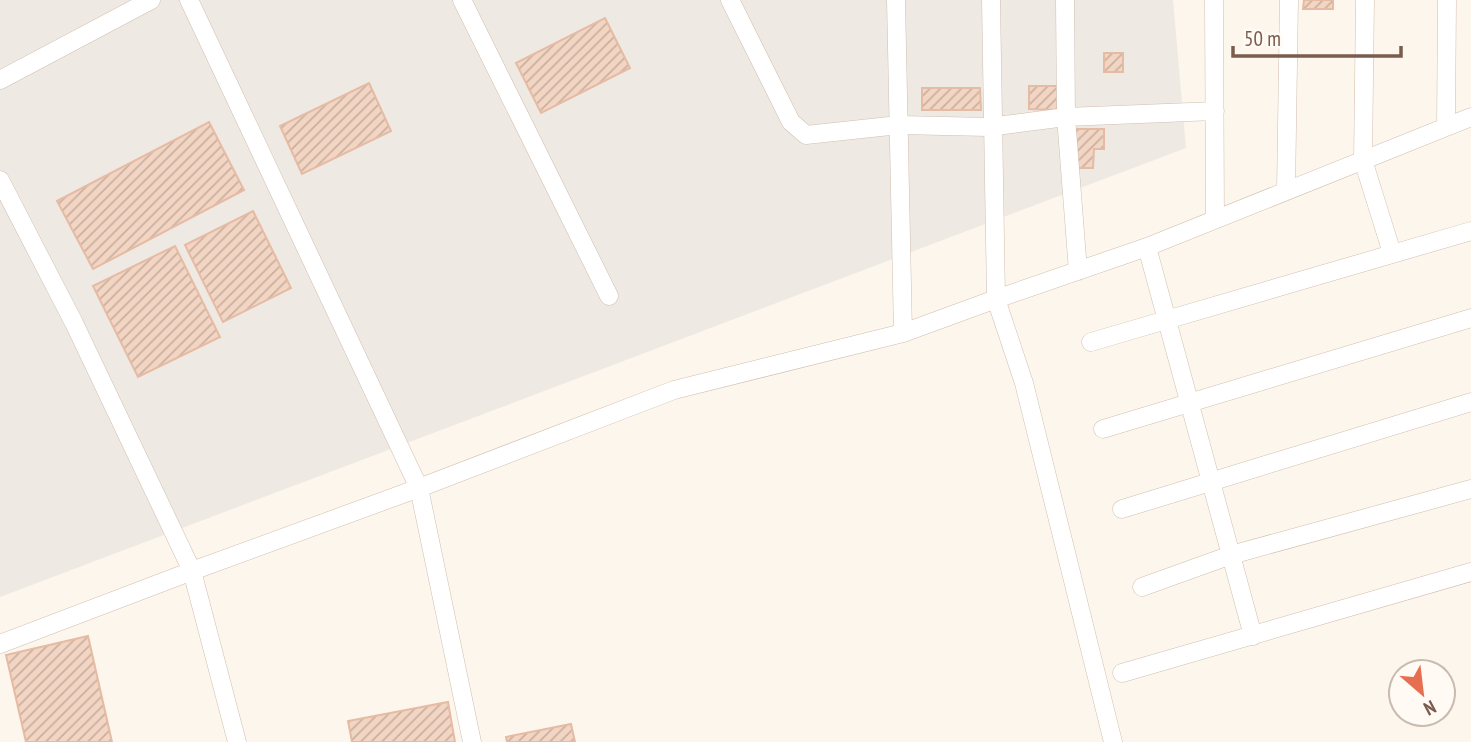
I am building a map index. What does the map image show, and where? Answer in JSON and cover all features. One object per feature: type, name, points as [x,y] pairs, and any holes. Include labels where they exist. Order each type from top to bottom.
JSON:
[{"type":"street","points":[[0,80],[151,0]]},
{"type":"street","points":[[189,0],[419,488],[472,742]]},
{"type":"street","points":[[462,0],[609,296]]},
{"type":"street","points":[[730,0],[791,122],[806,135],[899,125],[993,127],[1066,117],[1215,111]]},
{"type":"street","points":[[896,0],[903,333]]},
{"type":"street","points":[[991,0],[996,299],[1024,383],[1113,742]]},
{"type":"street","points":[[1065,0],[1066,117],[1078,271]]},
{"type":"street","points":[[1214,0],[1216,219]]},
{"type":"street","points":[[1286,191],[1289,0]]},
{"type":"street","points":[[1365,0],[1363,160],[1392,253]]},
{"type":"street","points":[[1446,127],[1447,0]]},
{"type":"street","points":[[0,644],[674,390],[903,333],[1147,247],[1471,117]]},
{"type":"street","points":[[0,180],[74,323],[192,571],[237,742]]},
{"type":"street","points":[[1091,342],[1471,230]]},
{"type":"street","points":[[1147,247],[1253,636]]},
{"type":"street","points":[[1103,429],[1471,317]]},
{"type":"street","points":[[1122,509],[1471,402]]},
{"type":"street","points":[[1142,587],[1231,555],[1471,489]]},
{"type":"street","points":[[1122,673],[1471,572]]},
{"type":"shaded area","points":[[0,0],[1173,0],[1186,148],[0,597]]},
{"type":"building","points":[[1304,0],[1333,0],[1333,9],[1303,9]]},
{"type":"building","points":[[605,18],[630,68],[541,113],[516,63]]},
{"type":"building","points":[[1104,53],[1123,53],[1123,72],[1104,72]]},
{"type":"building","points":[[369,83],[391,131],[302,174],[280,126]]},
{"type":"building","points":[[1029,86],[1058,86],[1057,110],[1029,109]]},
{"type":"building","points":[[922,88],[980,88],[981,110],[922,110]]},
{"type":"building","points":[[209,122],[244,190],[93,269],[57,201]]},
{"type":"building","points":[[1075,129],[1104,129],[1104,149],[1094,149],[1093,168],[1074,168]]},
{"type":"building","points":[[253,211],[291,288],[223,322],[185,245]]},
{"type":"building","points":[[175,246],[220,337],[138,377],[93,286]]},
{"type":"building","points":[[88,636],[112,742],[26,742],[6,655]]},
{"type":"building","points":[[448,702],[455,742],[352,742],[348,721]]},
{"type":"building","points":[[571,724],[575,742],[507,742],[506,737]]}]
